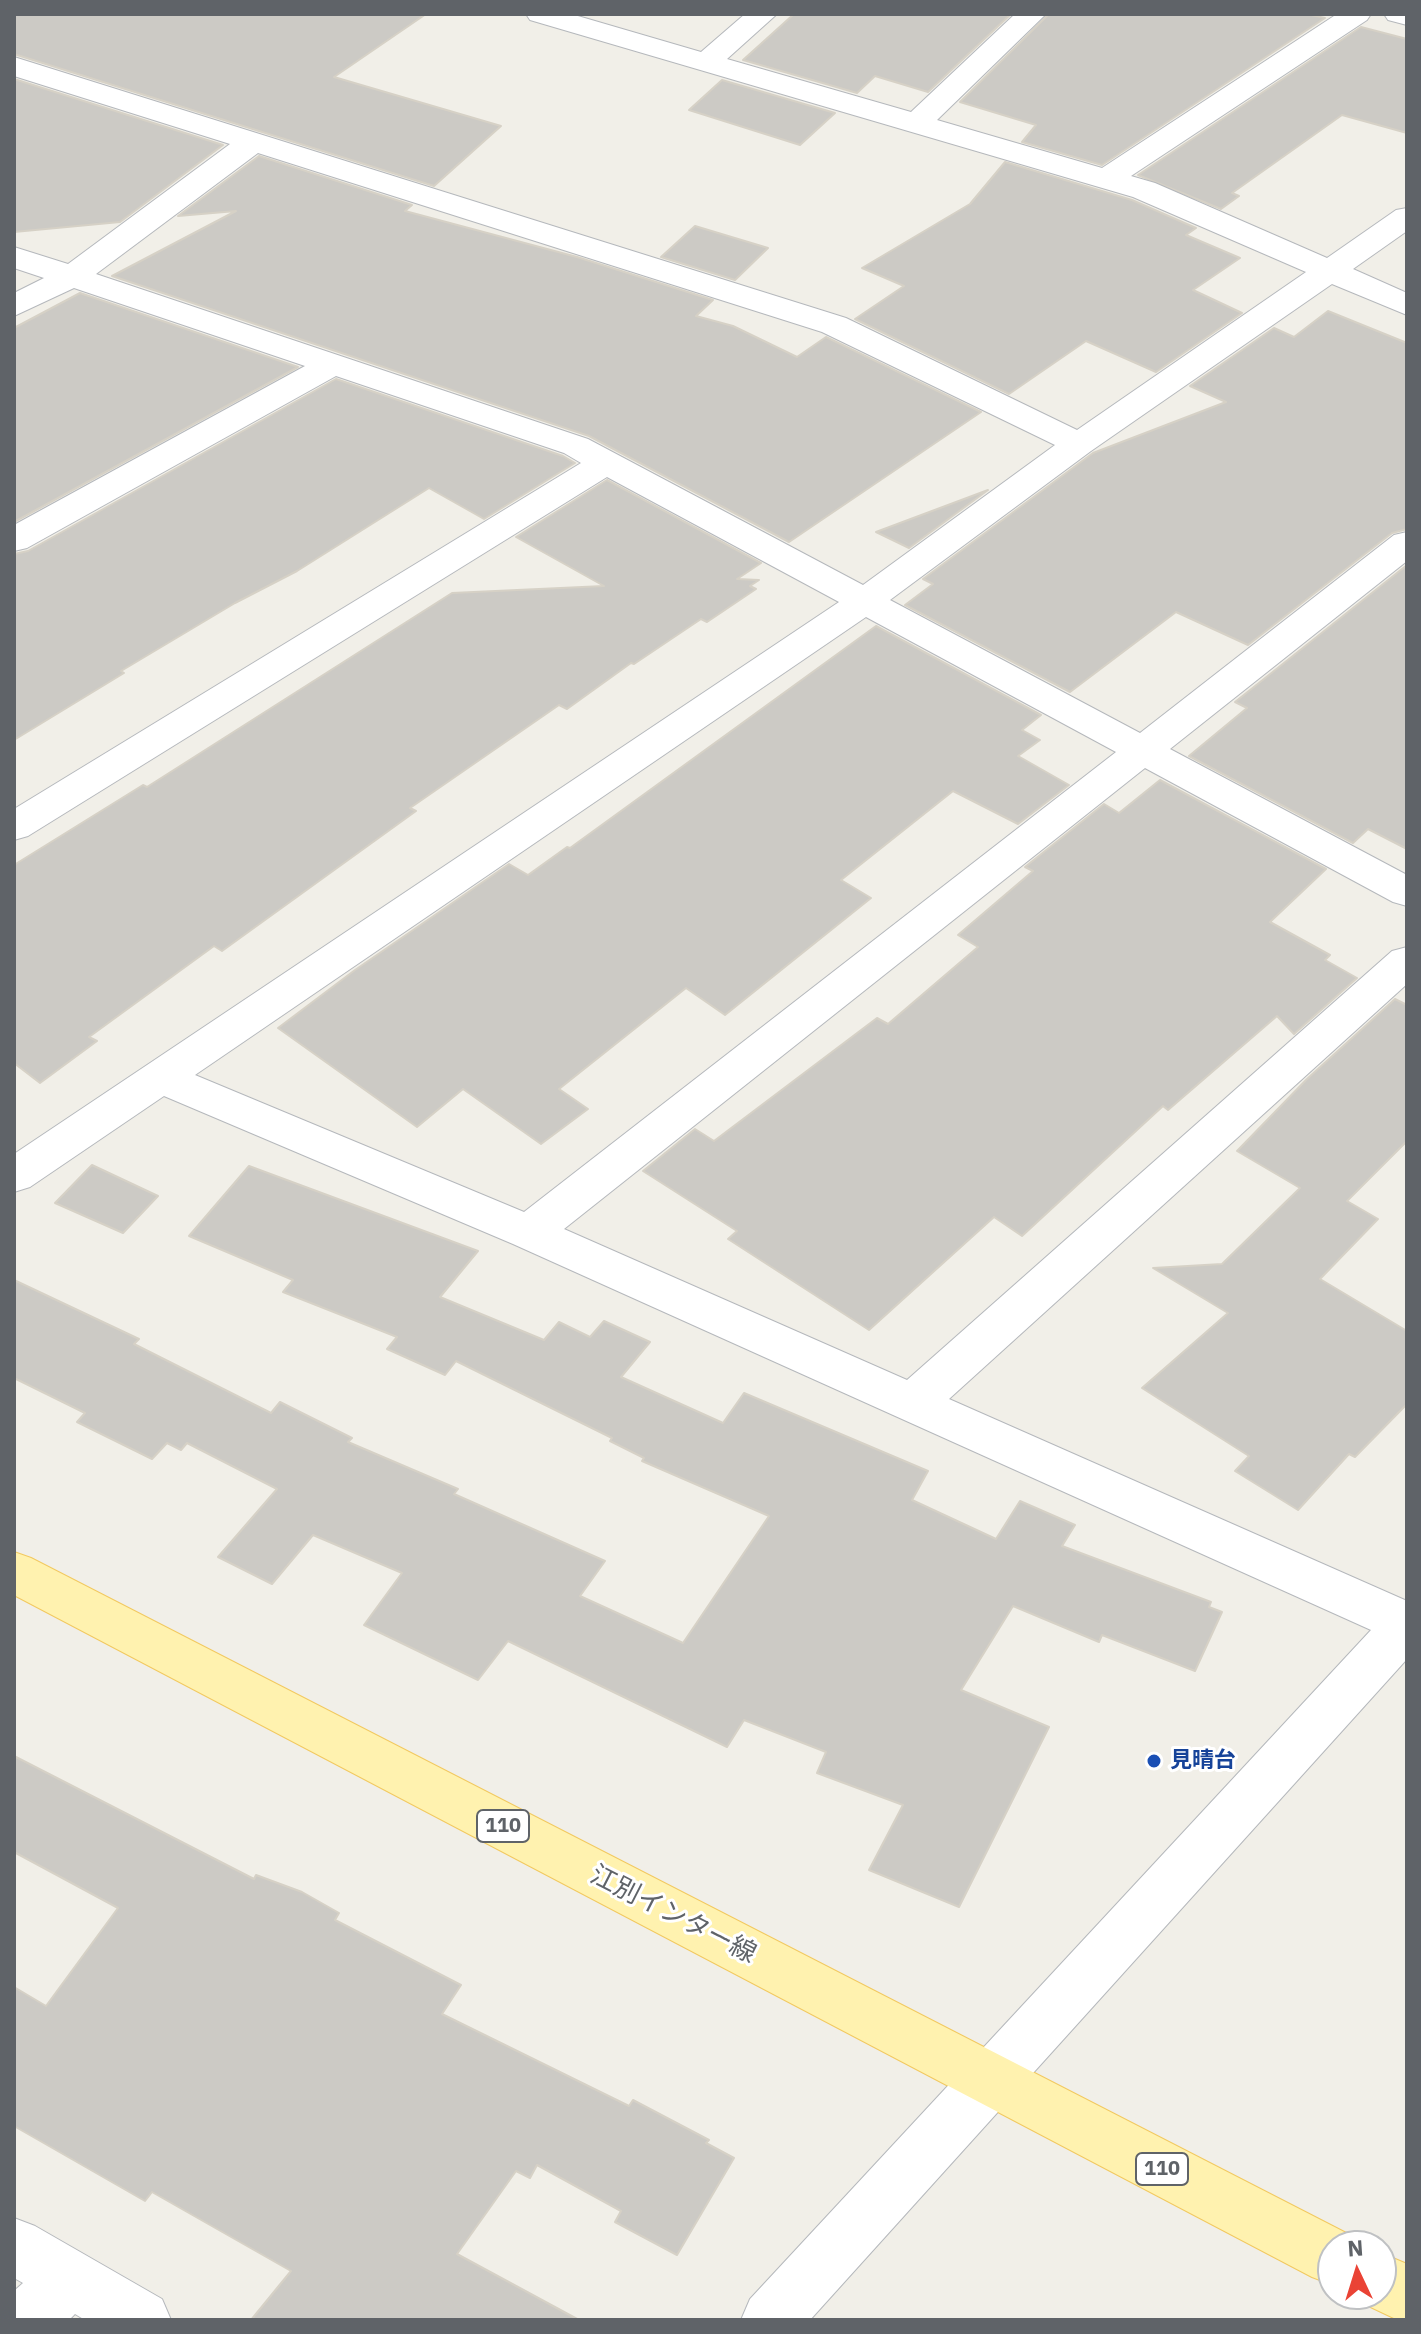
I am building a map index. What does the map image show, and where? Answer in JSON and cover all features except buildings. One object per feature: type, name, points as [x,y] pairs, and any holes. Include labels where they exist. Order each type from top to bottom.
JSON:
[{"type":"main road","name":"江別インター線","points":[[14,1572],[1317,2249]]},
{"type":"street","points":[[540,14],[1144,190],[1407,305]]},
{"type":"street","points":[[706,62],[763,14]]},
{"type":"street","points":[[916,124],[1032,14]]},
{"type":"street","points":[[1106,179],[1357,14]]},
{"type":"street","points":[[1398,14],[1407,16]]},
{"type":"street","points":[[14,66],[834,325],[1079,444]]},
{"type":"street","points":[[14,306],[73,276],[253,142]]},
{"type":"street","points":[[14,1176],[865,601],[1079,444],[1407,217]]},
{"type":"street","points":[[14,257],[576,446],[1407,892]]},
{"type":"street","points":[[14,540],[333,364]]},
{"type":"street","points":[[14,827],[607,462]]},
{"type":"street","points":[[529,1232],[1407,543]]},
{"type":"street","points":[[913,1403],[1407,961]]},
{"type":"street","points":[[160,1077],[529,1232],[1407,1625],[771,2320]]},
{"type":"street","points":[[14,2246],[141,2320]]},
{"type":"street","points":[[26,2320],[71,2279]]},
{"type":"place","name":"見晴台","points":[[1154,1761]]}]
